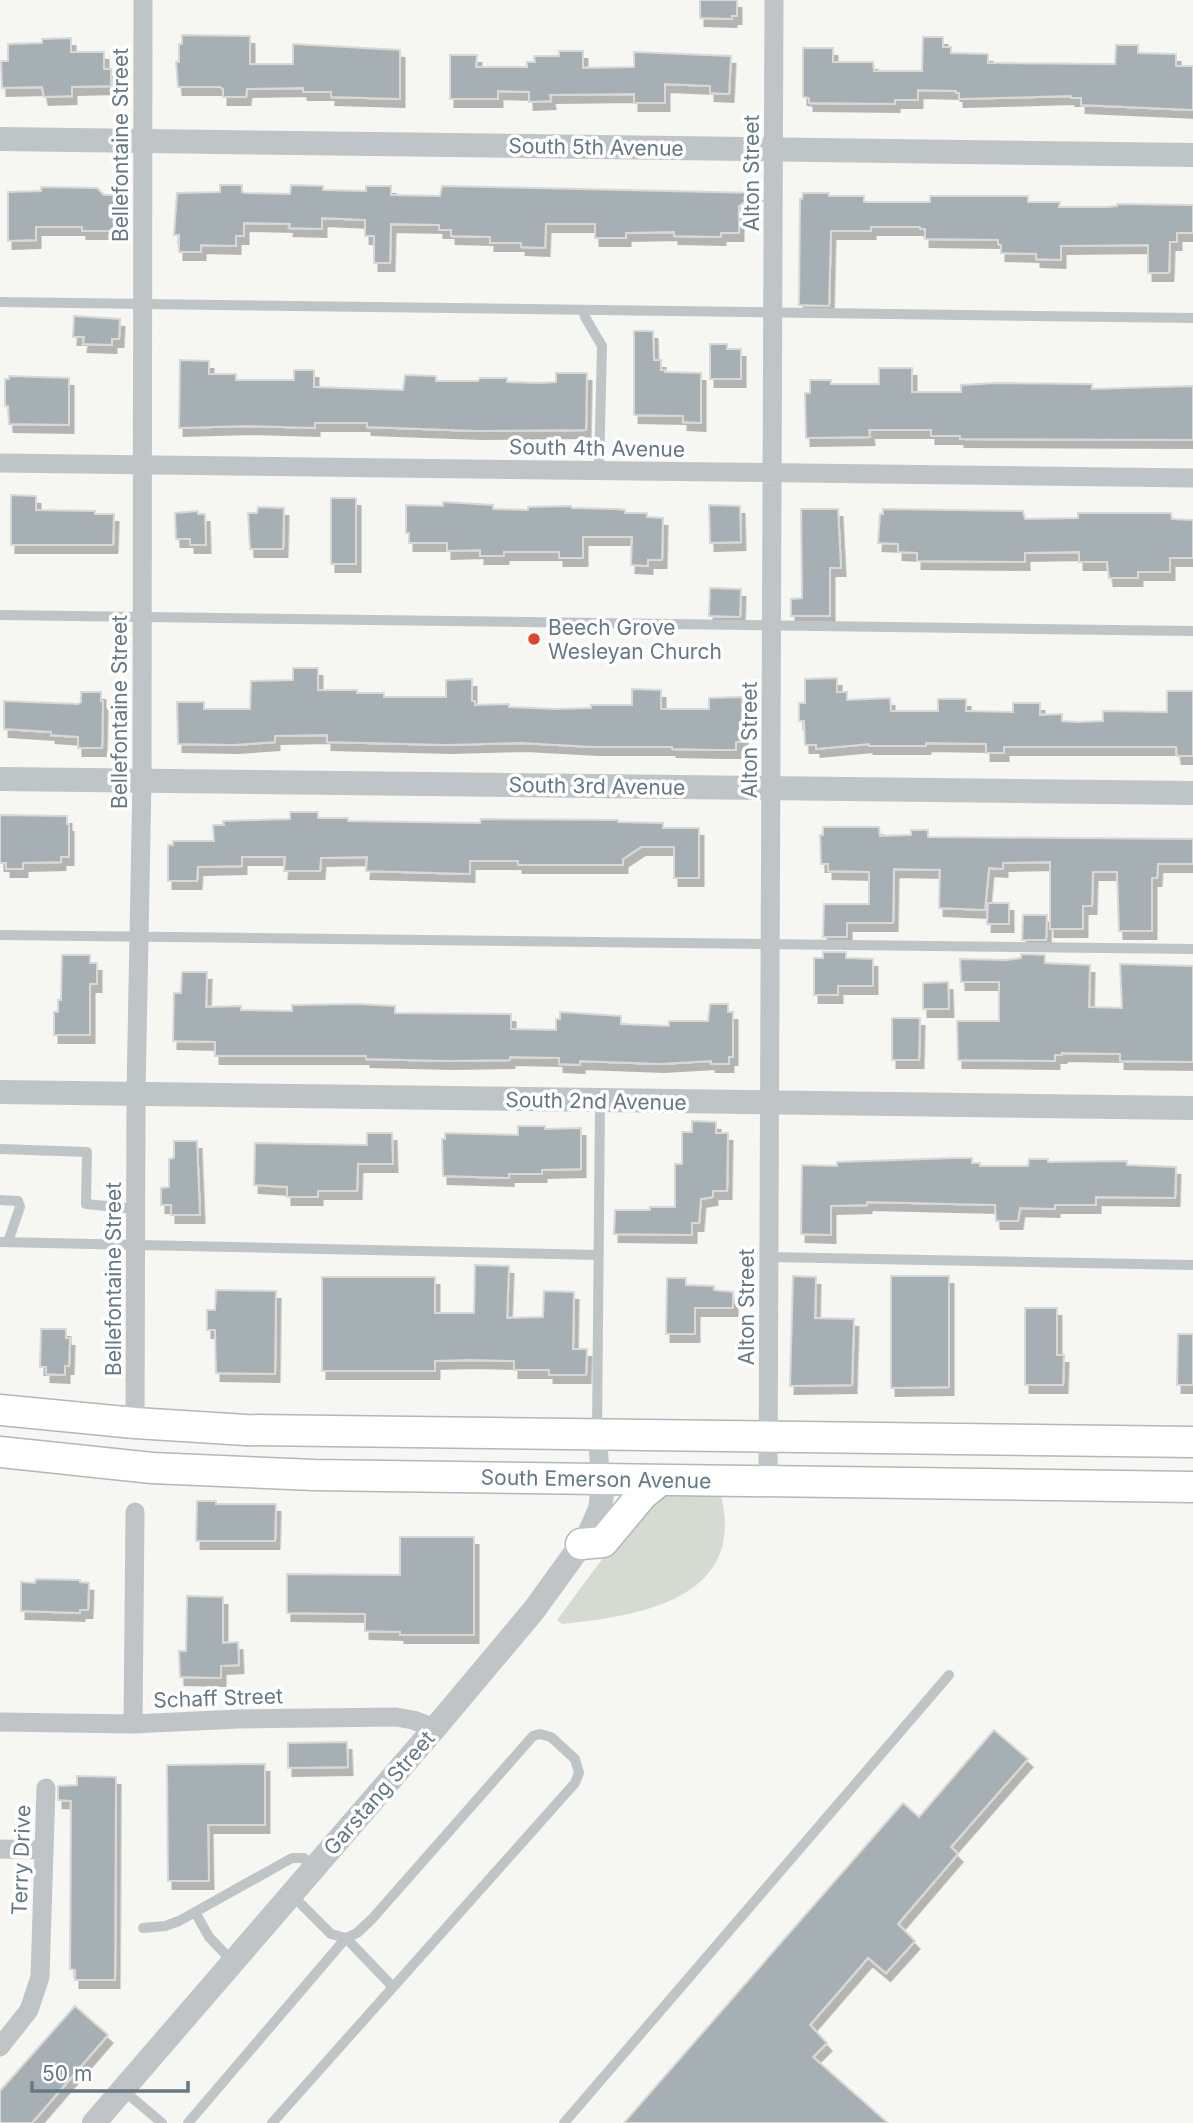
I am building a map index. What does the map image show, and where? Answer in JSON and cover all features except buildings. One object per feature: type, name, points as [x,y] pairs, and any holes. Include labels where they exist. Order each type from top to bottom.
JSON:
[{"type":"main road","name":"South Emerson Avenue","points":[[0,1410],[246,1430],[1193,1442]]},
{"type":"main road","name":"South Emerson Avenue","points":[[0,1452],[152,1468],[314,1475],[1193,1487]]},
{"type":"main road","points":[[581,1544],[603,1542],[642,1495],[659,1480]]},
{"type":"street","name":"Bellefontaine Street","points":[[135,1423],[136,1094],[142,780],[143,0]]},
{"type":"street","name":"Alton Street","points":[[768,1481],[774,0]]},
{"type":"street","name":"South 5th Avenue","points":[[0,139],[1193,155]]},
{"type":"street","name":"South 4th Avenue","points":[[0,463],[1193,478]]},
{"type":"street","name":"South 3rd Avenue","points":[[0,779],[1193,793]]},
{"type":"street","name":"South 2nd Avenue","points":[[0,1092],[1193,1108]]},
{"type":"street","name":"Garstang Street","points":[[94,2123],[534,1610],[589,1534],[600,1509],[602,1494],[597,1435]]},
{"type":"street","points":[[133,1724],[135,1511]]},
{"type":"street","name":"Schaff Street","points":[[0,1722],[133,1724],[239,1719],[396,1717],[435,1728]]},
{"type":"street","name":"Terry Drive","points":[[0,2048],[29,2010],[40,1977],[46,1788]]},
{"type":"street","points":[[0,1849],[43,1850]]},
{"type":"lane","points":[[0,302],[1193,318]]},
{"type":"lane","points":[[583,310],[602,346],[599,470]]},
{"type":"lane","points":[[0,615],[1193,631]]},
{"type":"lane","points":[[0,935],[1193,949]]},
{"type":"lane","points":[[597,1435],[600,1101]]},
{"type":"lane","points":[[0,1149],[87,1152],[86,1204],[136,1209]]},
{"type":"lane","points":[[0,1200],[18,1201],[20,1207],[4,1242],[136,1247],[598,1255]]},
{"type":"lane","points":[[769,1258],[1193,1265]]},
{"type":"lane","points":[[564,2123],[949,1675]]},
{"type":"lane","points":[[188,2123],[346,1938],[357,1933],[372,1919],[533,1736],[540,1734],[551,1737],[575,1759],[579,1773],[575,1783],[272,2123]]},
{"type":"lane","points":[[143,1928],[165,1926],[195,1912],[292,1858],[304,1858],[313,1870]]},
{"type":"lane","points":[[292,1895],[331,1934],[346,1938],[393,1987]]},
{"type":"lane","points":[[195,1912],[209,1937],[233,1963]]},
{"type":"lane","points":[[123,2090],[162,2123]]},
{"type":"shaded area","points":[[660,1493],[721,1496],[725,1531],[718,1559],[702,1580],[679,1596],[622,1615],[562,1624],[557,1620],[606,1554]]},
{"type":"place","name":"Beech Grove Wesleyan Church","points":[[534,639]]}]
